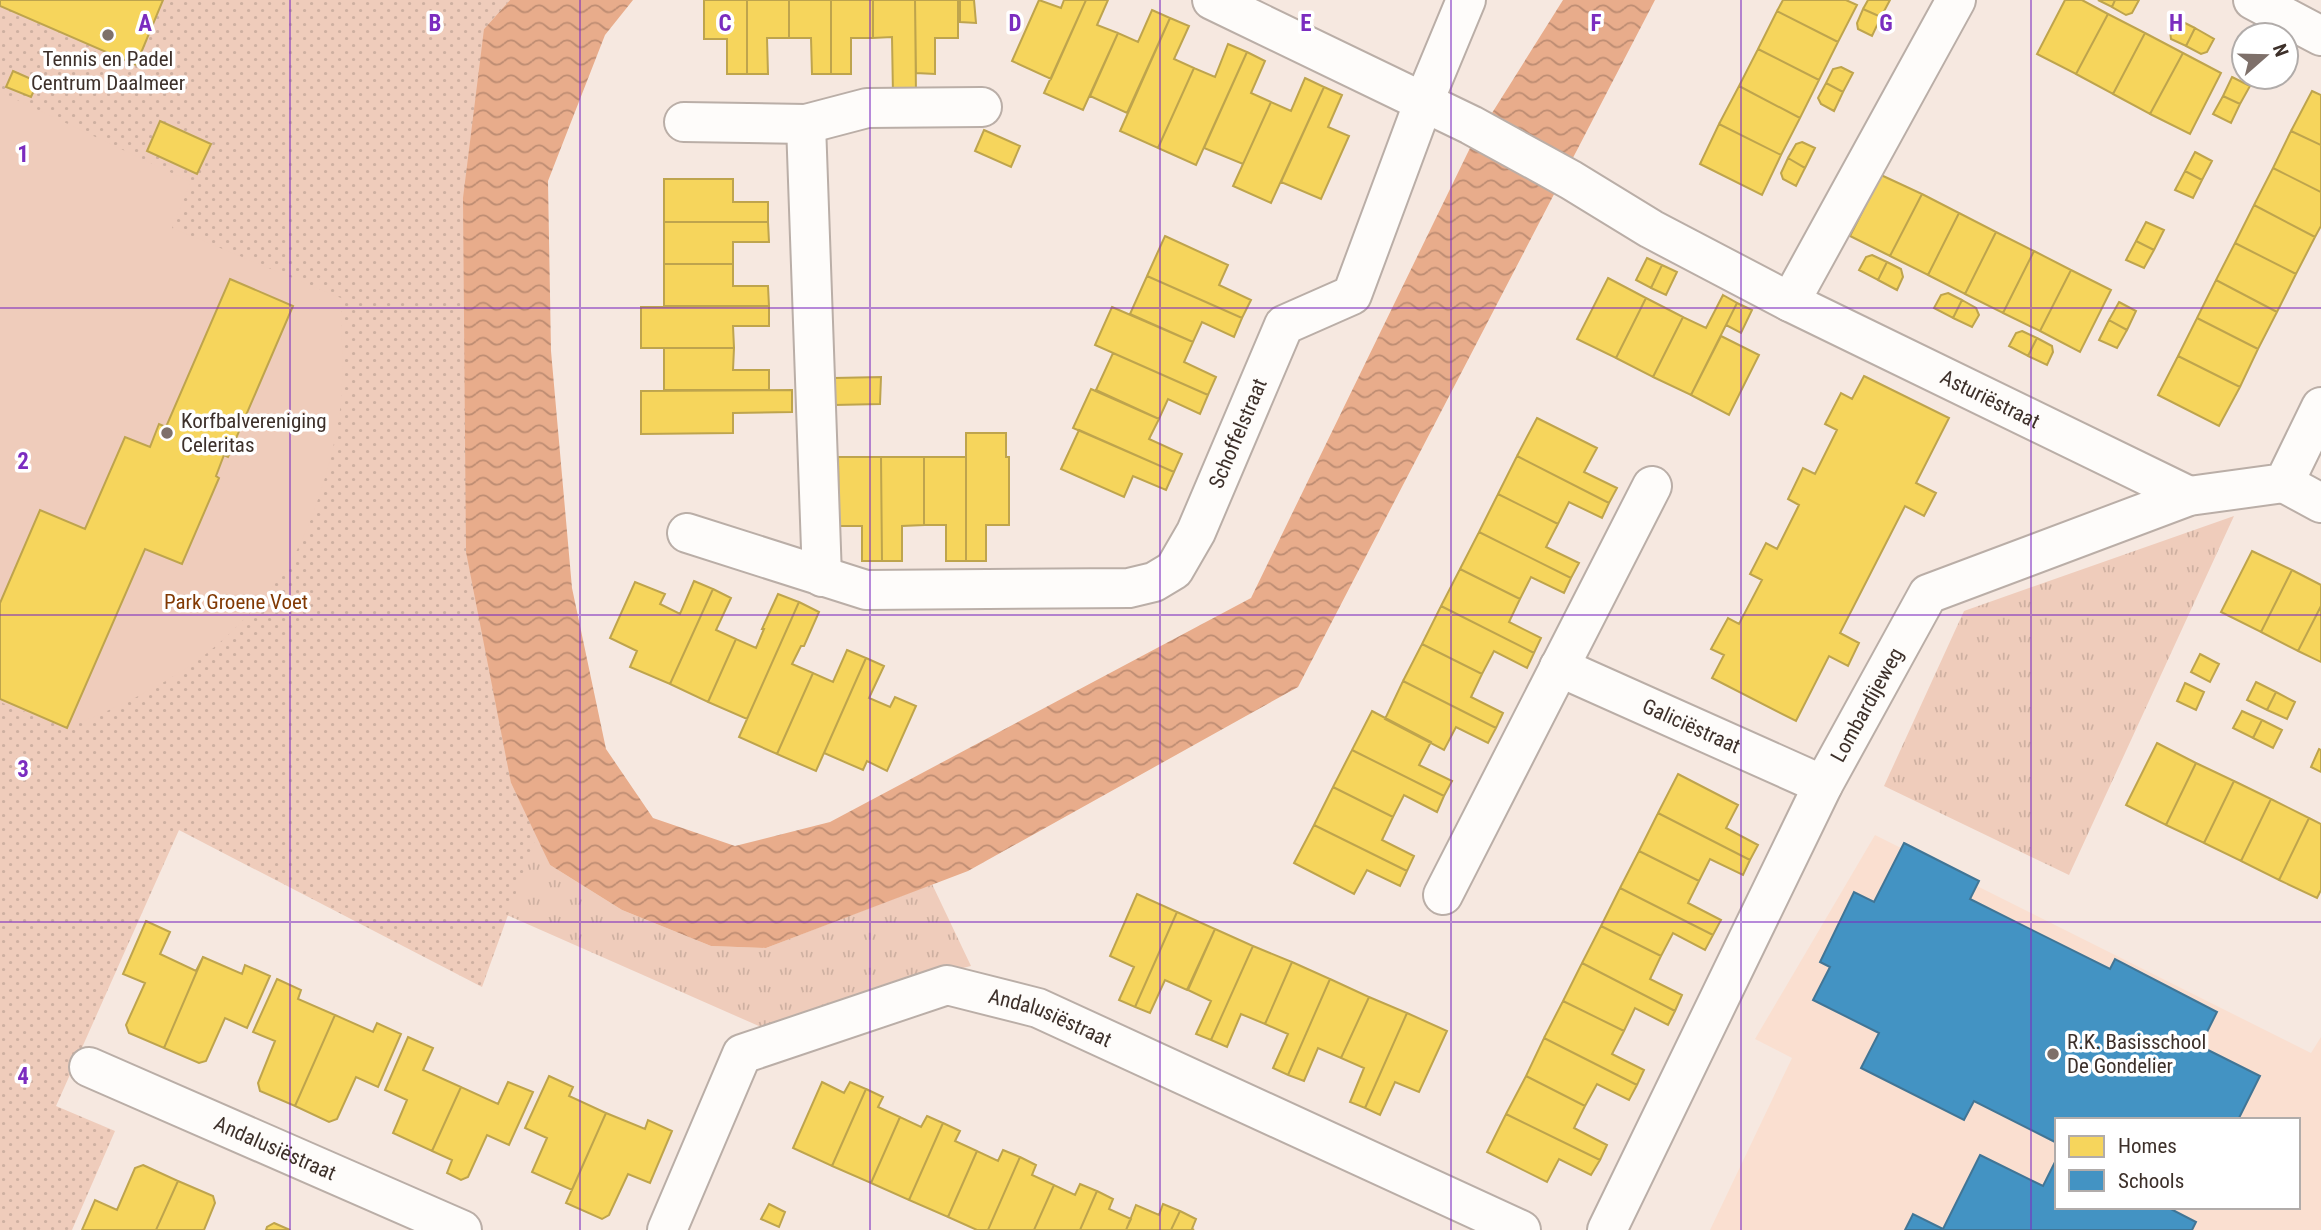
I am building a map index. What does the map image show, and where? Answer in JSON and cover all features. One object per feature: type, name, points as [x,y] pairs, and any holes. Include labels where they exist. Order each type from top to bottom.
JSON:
[{"type":"street","name":"Asturiëstraat","points":[[1212,0],[1471,125],[1571,180],[1651,229],[1790,302],[2189,496]]},
{"type":"street","name":"Schoffelstraat","points":[[687,533],[866,590],[1129,587],[1154,582],[1174,570],[1196,532],[1284,325],[1352,295],[1424,101],[1466,0]]},
{"type":"street","points":[[1790,302],[1956,0]]},
{"type":"street","points":[[2253,0],[2321,36]]},
{"type":"street","points":[[684,122],[806,124],[867,108],[982,107]]},
{"type":"street","points":[[806,124],[822,577]]},
{"type":"street","points":[[2321,407],[2284,482],[2321,503]]},
{"type":"street","name":"Lombardijeweg","points":[[1607,1230],[1823,785],[1928,594],[2189,496],[2284,482]]},
{"type":"street","points":[[1443,895],[1652,486]]},
{"type":"street","name":"Galiciëstraat","points":[[1559,667],[1823,785]]},
{"type":"street","name":"Andalusiëstraat","points":[[667,1230],[742,1054],[947,985],[1038,1008],[1521,1230]]},
{"type":"street","name":"Andalusiëstraat","points":[[89,1067],[462,1230]]},
{"type":"shaded area","points":[[1875,835],[2311,1053],[2321,1037],[2321,1230],[1710,1230],[1792,1058],[1755,1039]]},
{"type":"green space","name":"Park Groene Voet","points":[[0,0],[510,0],[484,29],[511,783],[537,835],[482,987],[179,830],[56,1106],[115,1131],[72,1230],[0,1230]]},
{"type":"green space","name":"Korfbalvereniging Celeritas","points":[[0,92],[191,182],[172,228],[341,298],[342,387],[339,418],[316,506],[290,562],[241,622],[197,661],[140,695],[67,728],[0,702]]},
{"type":"green space","points":[[2234,516],[2069,875],[1884,786],[1964,611]]},
{"type":"green space","points":[[404,783],[537,835],[550,865],[622,910],[711,946],[766,948],[932,884],[971,966],[926,977],[786,1038],[359,850]]},
{"type":"water","points":[[510,0],[633,0],[605,35],[548,181],[551,351],[572,588],[606,749],[653,818],[735,846],[830,822],[1251,598],[1470,148],[1563,0],[1655,0],[1298,687],[968,871],[766,948],[711,946],[622,910],[550,865],[511,783],[466,552],[463,198],[484,29]]},
{"type":"building: Homes","name":"Tennis en Padel Centrum Daalmeer","points":[[0,0],[163,0],[136,65],[0,6]]},
{"type":"building: Homes","points":[[704,0],[747,0],[747,74],[727,74],[727,39],[704,39]]},
{"type":"building: Homes","points":[[747,0],[789,0],[789,38],[767,38],[768,74],[747,74]]},
{"type":"building: Homes","points":[[789,0],[831,0],[831,74],[812,74],[811,38],[789,38]]},
{"type":"building: Homes","points":[[831,0],[873,0],[873,38],[851,38],[851,74],[831,74]]},
{"type":"building: Homes","points":[[873,0],[915,0],[916,96],[893,96],[892,37],[873,38]]},
{"type":"building: Homes","points":[[915,0],[958,0],[958,38],[935,38],[935,74],[916,73]]},
{"type":"building: Homes","points":[[960,0],[974,0],[976,23],[960,22]]},
{"type":"building: Homes","points":[[1039,0],[1061,8],[1064,0],[1086,0],[1051,79],[1012,61]]},
{"type":"building: Homes","points":[[1086,0],[1108,0],[1097,25],[1118,33],[1083,110],[1044,93]]},
{"type":"building: Homes","points":[[1783,0],[1846,0],[1857,5],[1838,42],[1777,11]]},
{"type":"building: Homes","points":[[1868,0],[1890,0],[1881,17],[1863,9]]},
{"type":"building: Homes","points":[[2065,0],[2082,0],[2108,14],[2076,74],[2037,54]]},
{"type":"building: Homes","points":[[2098,0],[2115,0],[2112,7]]},
{"type":"building: Homes","points":[[2115,0],[2139,0],[2132,13],[2126,15],[2112,7]]},
{"type":"building: Homes","points":[[1863,9],[1881,17],[1872,36],[1858,29],[1857,23]]},
{"type":"building: Homes","points":[[1152,10],[1170,18],[1127,113],[1090,96],[1118,33],[1138,42]]},
{"type":"building: Homes","points":[[1777,11],[1838,42],[1819,80],[1758,49]]},
{"type":"building: Homes","points":[[2108,14],[2145,33],[2113,94],[2076,74]]},
{"type":"building: Homes","points":[[1170,18],[1189,26],[1174,59],[1194,68],[1158,148],[1120,131]]},
{"type":"building: Homes","points":[[2177,19],[2195,28],[2186,46],[2171,39],[2170,31]]},
{"type":"building: Homes","points":[[2195,28],[2214,39],[2207,52],[2201,54],[2186,46]]},
{"type":"building: Homes","points":[[2145,33],[2183,53],[2150,114],[2113,94]]},
{"type":"building: Homes","points":[[1228,44],[1247,52],[1196,165],[1158,148],[1194,68],[1215,77]]},
{"type":"building: Homes","points":[[1758,49],[1819,80],[1800,118],[1739,86]]},
{"type":"building: Homes","points":[[1247,52],[1265,61],[1251,93],[1271,102],[1243,164],[1204,148]]},
{"type":"building: Homes","points":[[2183,53],[2221,73],[2190,134],[2150,114]]},
{"type":"building: Homes","points":[[1841,67],[1853,73],[1843,92],[1826,83],[1833,69]]},
{"type":"building: Homes","points":[[13,71],[38,82],[31,97],[6,87]]},
{"type":"building: Homes","points":[[1305,78],[1324,87],[1271,203],[1233,186],[1271,102],[1291,111]]},
{"type":"building: Homes","points":[[2230,81],[2230,91],[2247,91],[2240,104],[2223,96]]},
{"type":"building: Homes","points":[[1826,83],[1843,92],[1834,111],[1821,104],[1818,98]]},
{"type":"building: Homes","points":[[1739,86],[1800,118],[1781,155],[1719,124]]},
{"type":"building: Homes","points":[[1324,87],[1342,95],[1328,127],[1349,136],[1321,199],[1281,182]]},
{"type":"building: Homes","points":[[2312,91],[2321,95],[2321,145],[2291,131]]},
{"type":"building: Homes","points":[[2223,96],[2240,104],[2231,123],[2213,114]]},
{"type":"building: Homes","points":[[160,121],[211,144],[197,174],[147,151]]},
{"type":"building: Homes","points":[[1719,124],[1781,155],[1762,195],[1700,164]]},
{"type":"building: Homes","points":[[984,130],[1020,146],[1011,167],[975,151]]},
{"type":"building: Homes","points":[[2291,131],[2321,145],[2321,192],[2273,168]]},
{"type":"building: Homes","points":[[1802,142],[1815,148],[1805,168],[1788,158],[1796,144]]},
{"type":"building: Homes","points":[[2195,152],[2212,161],[2202,180],[2185,171]]},
{"type":"building: Homes","points":[[1788,158],[1805,168],[1796,186],[1783,179],[1781,173]]},
{"type":"building: Homes","points":[[2273,168],[2321,192],[2321,226],[2315,237],[2254,205]]},
{"type":"building: Homes","points":[[2185,171],[2202,180],[2193,198],[2175,190]]},
{"type":"building: Homes","points":[[1881,175],[1922,194],[1890,256],[1850,236]]},
{"type":"building: Homes","points":[[664,179],[733,179],[733,202],[768,202],[768,222],[664,222]]},
{"type":"building: Homes","points":[[1922,194],[1959,213],[1928,275],[1890,256]]},
{"type":"building: Homes","points":[[2254,205],[2315,237],[2296,274],[2235,243]]},
{"type":"building: Homes","points":[[1959,213],[1996,232],[1965,294],[1928,275]]},
{"type":"building: Homes","points":[[664,222],[768,222],[769,242],[733,242],[733,264],[664,264]]},
{"type":"building: Homes","points":[[2146,222],[2164,230],[2154,250],[2136,241]]},
{"type":"building: Homes","points":[[1996,232],[2034,251],[2003,313],[1965,294]]},
{"type":"building: Homes","points":[[1165,236],[1228,265],[1219,285],[1251,300],[1242,318],[1147,276]]},
{"type":"building: Homes","points":[[2136,241],[2154,250],[2144,268],[2126,260]]},
{"type":"building: Homes","points":[[2235,243],[2296,274],[2277,312],[2216,280]]},
{"type":"building: Homes","points":[[2034,251],[2071,270],[2040,331],[2003,313]]},
{"type":"building: Homes","points":[[1872,255],[1887,262],[1878,280],[1859,270],[1866,257]]},
{"type":"building: Homes","points":[[1647,258],[1662,265],[1651,288],[1636,280]]},
{"type":"building: Homes","points":[[1887,262],[1901,269],[1903,277],[1897,290],[1878,280]]},
{"type":"building: Homes","points":[[664,264],[733,264],[733,286],[768,286],[769,306],[664,306]]},
{"type":"building: Homes","points":[[1662,265],[1677,272],[1666,295],[1651,288]]},
{"type":"building: Homes","points":[[2071,270],[2111,290],[2080,352],[2040,331]]},
{"type":"building: Homes","points":[[1147,276],[1242,318],[1234,337],[1202,322],[1193,342],[1130,314]]},
{"type":"building: Homes","points":[[1608,278],[1646,298],[1616,358],[1577,339]]},
{"type":"building: Homes","points":[[230,279],[293,306],[228,457],[224,455],[216,476],[219,478],[182,564],[145,549],[67,728],[0,699],[0,603],[40,510],[85,529],[125,437],[150,447],[159,424],[166,427]]},
{"type":"building: Homes","points":[[2216,280],[2277,312],[2258,349],[2197,318]]},
{"type":"building: Homes","points":[[1948,293],[1962,300],[1953,318],[1934,308],[1941,295]]},
{"type":"building: Homes","points":[[1723,295],[1737,303],[1691,395],[1653,377],[1683,317],[1706,328]]},
{"type":"building: Homes","points":[[1646,298],[1683,317],[1653,377],[1616,358]]},
{"type":"building: Homes","points":[[1962,300],[1976,308],[1979,315],[1972,327],[1953,318]]},
{"type":"building: Homes","points":[[2119,302],[2136,311],[2127,330],[2109,320]]},
{"type":"building: Homes","points":[[1737,303],[1752,310],[1741,333],[1726,325]]},
{"type":"building: Homes","points":[[769,306],[769,326],[733,326],[734,348],[641,348],[641,307]]},
{"type":"building: Homes","points":[[1112,307],[1193,342],[1184,362],[1216,377],[1208,395],[1095,345]]},
{"type":"building: Homes","points":[[2197,318],[2258,349],[2240,387],[2178,356]]},
{"type":"building: Homes","points":[[2109,320],[2127,330],[2117,348],[2099,340]]},
{"type":"building: Homes","points":[[2022,331],[2037,338],[2028,356],[2009,346],[2016,333]]},
{"type":"building: Homes","points":[[1721,336],[1759,355],[1729,415],[1691,395]]},
{"type":"building: Homes","points":[[2037,338],[2052,346],[2053,352],[2047,365],[2028,356]]},
{"type":"building: Homes","points":[[664,348],[734,348],[733,370],[769,370],[769,390],[664,390]]},
{"type":"building: Homes","points":[[1113,353],[1208,395],[1200,414],[1168,399],[1159,419],[1096,390]]},
{"type":"building: Homes","points":[[2178,356],[2240,387],[2219,426],[2158,395]]},
{"type":"building: Homes","points":[[1864,376],[1949,418],[1916,483],[1936,493],[1924,516],[1905,506],[1840,633],[1859,643],[1848,666],[1829,656],[1796,721],[1712,678],[1724,655],[1711,649],[1728,618],[1739,624],[1762,580],[1750,574],[1766,543],[1777,549],[1799,505],[1788,499],[1803,468],[1815,474],[1837,430],[1825,424],[1841,393],[1852,399]]},
{"type":"building: Homes","points":[[881,377],[880,404],[834,405],[834,378]]},
{"type":"building: Homes","points":[[1091,389],[1159,419],[1149,439],[1182,454],[1174,472],[1073,428]]},
{"type":"building: Homes","points":[[792,390],[792,412],[733,413],[733,433],[641,434],[641,391]]},
{"type":"building: Homes","points":[[1537,418],[1597,448],[1584,472],[1617,488],[1609,503],[1517,456]]},
{"type":"building: Homes","points":[[1079,430],[1174,472],[1166,490],[1133,476],[1124,497],[1061,469]]},
{"type":"building: Homes","points":[[966,433],[1006,433],[1006,457],[1009,457],[1009,525],[986,525],[986,561],[966,561]]},
{"type":"building: Homes","points":[[1517,456],[1609,503],[1602,518],[1569,502],[1558,524],[1498,494]]},
{"type":"building: Homes","points":[[838,457],[881,457],[882,561],[862,561],[862,526],[839,526]]},
{"type":"building: Homes","points":[[881,457],[924,457],[924,525],[902,526],[902,561],[882,561]]},
{"type":"building: Homes","points":[[924,457],[966,457],[966,561],[946,561],[946,525],[924,525]]},
{"type":"building: Homes","points":[[1498,494],[1558,524],[1546,547],[1579,563],[1571,578],[1479,532]]},
{"type":"building: Homes","points":[[1479,532],[1571,578],[1564,593],[1531,577],[1520,599],[1460,569]]},
{"type":"building: Homes","points":[[2252,551],[2292,570],[2261,632],[2221,612]]},
{"type":"building: Homes","points":[[1460,569],[1520,599],[1509,622],[1541,638],[1534,653],[1441,606]]},
{"type":"building: Homes","points":[[2292,570],[2321,585],[2321,606],[2298,651],[2261,632]]},
{"type":"building: Homes","points":[[694,581],[713,589],[670,684],[630,667],[637,651],[610,638],[635,582],[665,594],[660,604],[680,614]]},
{"type":"building: Homes","points":[[713,589],[731,598],[716,630],[736,639],[708,702],[670,684]]},
{"type":"building: Homes","points":[[778,594],[799,602],[747,719],[708,702],[736,639],[756,648]]},
{"type":"building: Homes","points":[[799,602],[819,612],[804,646],[801,646],[792,664],[813,673],[777,754],[739,737]]},
{"type":"building: Homes","points":[[1441,606],[1534,653],[1527,668],[1494,651],[1482,674],[1422,644]]},
{"type":"building: Homes","points":[[2321,606],[2321,662],[2298,651]]},
{"type":"building: Homes","points":[[1422,644],[1482,674],[1471,697],[1503,713],[1496,728],[1403,681]]},
{"type":"building: Homes","points":[[847,650],[866,658],[816,771],[777,754],[813,673],[833,682]]},
{"type":"building: Homes","points":[[2200,654],[2219,664],[2210,682],[2191,672]]},
{"type":"building: Homes","points":[[866,658],[884,666],[869,698],[890,707],[895,697],[916,706],[887,771],[867,761],[863,770],[824,753]]},
{"type":"building: Homes","points":[[1403,681],[1496,728],[1488,743],[1456,727],[1444,750],[1385,719]]},
{"type":"building: Homes","points":[[2256,682],[2276,692],[2267,710],[2247,700]]},
{"type":"building: Homes","points":[[2185,683],[2204,692],[2196,710],[2177,701]]},
{"type":"building: Homes","points":[[2276,692],[2295,702],[2287,719],[2267,710]]},
{"type":"building: Homes","points":[[1372,711],[1431,742],[1419,765],[1452,781],[1444,796],[1352,750]]},
{"type":"building: Homes","points":[[2242,711],[2262,720],[2253,738],[2233,728]]},
{"type":"building: Homes","points":[[2262,720],[2282,730],[2273,748],[2253,738]]},
{"type":"building: Homes","points":[[2157,743],[2196,763],[2166,825],[2126,805]]},
{"type":"building: Homes","points":[[2319,749],[2321,750],[2321,772],[2311,767]]},
{"type":"building: Homes","points":[[1352,750],[1444,796],[1437,812],[1404,795],[1393,817],[1333,787]]},
{"type":"building: Homes","points":[[2196,763],[2234,781],[2204,843],[2166,825]]},
{"type":"building: Homes","points":[[1678,774],[1738,805],[1726,828],[1758,845],[1750,860],[1658,813]]},
{"type":"building: Homes","points":[[2234,781],[2271,799],[2241,861],[2204,843]]},
{"type":"building: Homes","points":[[1333,787],[1393,817],[1382,840],[1414,856],[1407,871],[1314,825]]},
{"type":"building: Homes","points":[[2271,799],[2309,818],[2279,880],[2241,861]]},
{"type":"building: Homes","points":[[1658,813],[1750,860],[1743,875],[1710,859],[1699,881],[1639,851]]},
{"type":"building: Homes","points":[[2309,818],[2321,824],[2321,890],[2317,898],[2279,880]]},
{"type":"building: Homes","points":[[1314,825],[1407,871],[1400,886],[1367,870],[1354,894],[1294,863]]},
{"type":"building: Homes","points":[[1639,851],[1699,881],[1688,903],[1721,920],[1713,935],[1620,888]]},
{"type":"building: Homes","points":[[1620,888],[1713,935],[1705,950],[1673,933],[1661,956],[1601,926]]},
{"type":"building: Homes","points":[[1137,894],[1177,912],[1135,1007],[1119,1000],[1134,967],[1110,956]]},
{"type":"building: Homes","points":[[1177,912],[1215,929],[1187,990],[1165,980],[1150,1013],[1135,1007]]},
{"type":"building: Homes","points":[[146,921],[170,932],[160,954],[196,971],[203,957],[164,1048],[129,1033],[126,1025],[145,983],[123,974]]},
{"type":"building: Homes","points":[[1601,926],[1661,956],[1650,979],[1682,995],[1675,1011],[1582,963]]},
{"type":"building: Homes","points":[[1215,929],[1253,946],[1211,1040],[1196,1034],[1211,1001],[1188,990]]},
{"type":"building: Homes","points":[[1253,946],[1292,962],[1265,1024],[1241,1014],[1227,1047],[1211,1040]]},
{"type":"building: Homes","points":[[203,957],[242,974],[245,965],[270,976],[247,1028],[225,1018],[206,1061],[199,1063],[164,1048]]},
{"type":"building: Homes","points":[[1292,962],[1330,979],[1288,1075],[1273,1068],[1288,1034],[1265,1024]]},
{"type":"building: Homes","points":[[1582,963],[1675,1011],[1668,1025],[1635,1008],[1624,1031],[1563,1001]]},
{"type":"building: Homes","points":[[277,979],[301,990],[298,999],[335,1015],[295,1106],[260,1091],[258,1083],[275,1041],[253,1032]]},
{"type":"building: Homes","points":[[1330,979],[1369,997],[1341,1058],[1318,1048],[1304,1081],[1288,1075]]},
{"type":"building: Homes","points":[[1369,997],[1407,1013],[1365,1108],[1350,1102],[1364,1068],[1341,1058]]},
{"type":"building: Homes","points":[[1563,1001],[1624,1031],[1612,1054],[1644,1070],[1637,1085],[1544,1038]]},
{"type":"building: Homes","points":[[1407,1013],[1447,1031],[1419,1092],[1395,1082],[1380,1115],[1365,1108]]},
{"type":"building: Homes","points":[[335,1015],[373,1032],[377,1023],[401,1034],[378,1087],[356,1077],[337,1119],[329,1122],[295,1106]]},
{"type":"building: Homes","points":[[408,1037],[433,1048],[423,1070],[461,1087],[432,1151],[393,1133],[407,1100],[385,1090]]},
{"type":"building: Homes","points":[[1544,1038],[1637,1085],[1629,1100],[1597,1084],[1585,1106],[1526,1076]]},
{"type":"building: Homes","points":[[549,1076],[573,1087],[569,1096],[606,1113],[572,1190],[532,1172],[547,1138],[525,1128]]},
{"type":"building: Homes","points":[[1526,1076],[1585,1106],[1574,1128],[1607,1145],[1600,1160],[1506,1114]]},
{"type":"building: Homes","points":[[508,1082],[533,1092],[509,1145],[487,1135],[468,1177],[461,1180],[447,1173],[452,1160],[432,1151],[461,1087],[498,1104]]},
{"type":"building: Homes","points":[[822,1082],[844,1093],[850,1082],[866,1089],[832,1166],[793,1148]]},
{"type":"building: Homes","points":[[866,1089],[883,1097],[878,1107],[900,1117],[871,1183],[832,1166]]},
{"type":"building: Homes","points":[[606,1113],[645,1129],[648,1120],[672,1131],[650,1183],[628,1174],[609,1215],[602,1219],[566,1203]]},
{"type":"building: Homes","points":[[1506,1114],[1600,1160],[1591,1175],[1559,1159],[1547,1182],[1487,1152]]},
{"type":"building: Homes","points":[[927,1116],[943,1123],[909,1200],[871,1183],[900,1117],[921,1127]]},
{"type":"building: Homes","points":[[943,1123],[960,1131],[955,1141],[977,1151],[948,1217],[909,1200]]},
{"type":"building: Homes","points":[[1003,1150],[1020,1157],[988,1230],[977,1230],[948,1217],[977,1151],[998,1161]]},
{"type":"building: Homes","points":[[1020,1157],[1036,1165],[1032,1175],[1054,1185],[1034,1230],[988,1230]]},
{"type":"building: Homes","points":[[143,1165],[178,1181],[156,1230],[82,1230],[95,1200],[117,1210],[135,1168]]},
{"type":"building: Homes","points":[[178,1181],[213,1196],[215,1203],[204,1230],[156,1230]]},
{"type":"building: Homes","points":[[1080,1184],[1097,1191],[1080,1230],[1034,1230],[1054,1185],[1075,1195]]},
{"type":"building: Homes","points":[[1097,1191],[1113,1199],[1109,1209],[1131,1219],[1126,1230],[1080,1230]]},
{"type":"building: Homes","points":[[769,1204],[785,1212],[779,1227],[761,1219]]},
{"type":"building: Homes","points":[[1163,1204],[1180,1211],[1171,1230],[1126,1230],[1136,1205],[1159,1215]]},
{"type":"building: Homes","points":[[1180,1211],[1196,1219],[1192,1229],[1194,1230],[1171,1230]]},
{"type":"building: Homes","points":[[274,1223],[290,1230],[266,1230]]},
{"type":"building: Schools","points":[[1904,843],[1979,881],[1970,899],[2110,969],[2115,959],[2217,1012],[2200,1046],[2260,1076],[2239,1118],[2055,1118],[2055,1142],[1974,1101],[1964,1120],[1861,1068],[1879,1033],[1813,1000],[1830,967],[1820,962],[1854,892],[1874,902]]},
{"type":"building: Schools","points":[[1980,1155],[2043,1186],[2055,1162],[2055,1209],[2171,1209],[2196,1222],[2192,1230],[1905,1230],[1913,1214],[1943,1229]]},
{"type":"place","name":"Tennis en Padel Centrum Daalmeer","points":[[108,35]]},
{"type":"place","name":"Korfbalvereniging Celeritas","points":[[167,433]]},
{"type":"place","name":"R.K. Basisschool De Gondelier","points":[[2053,1054]]}]
